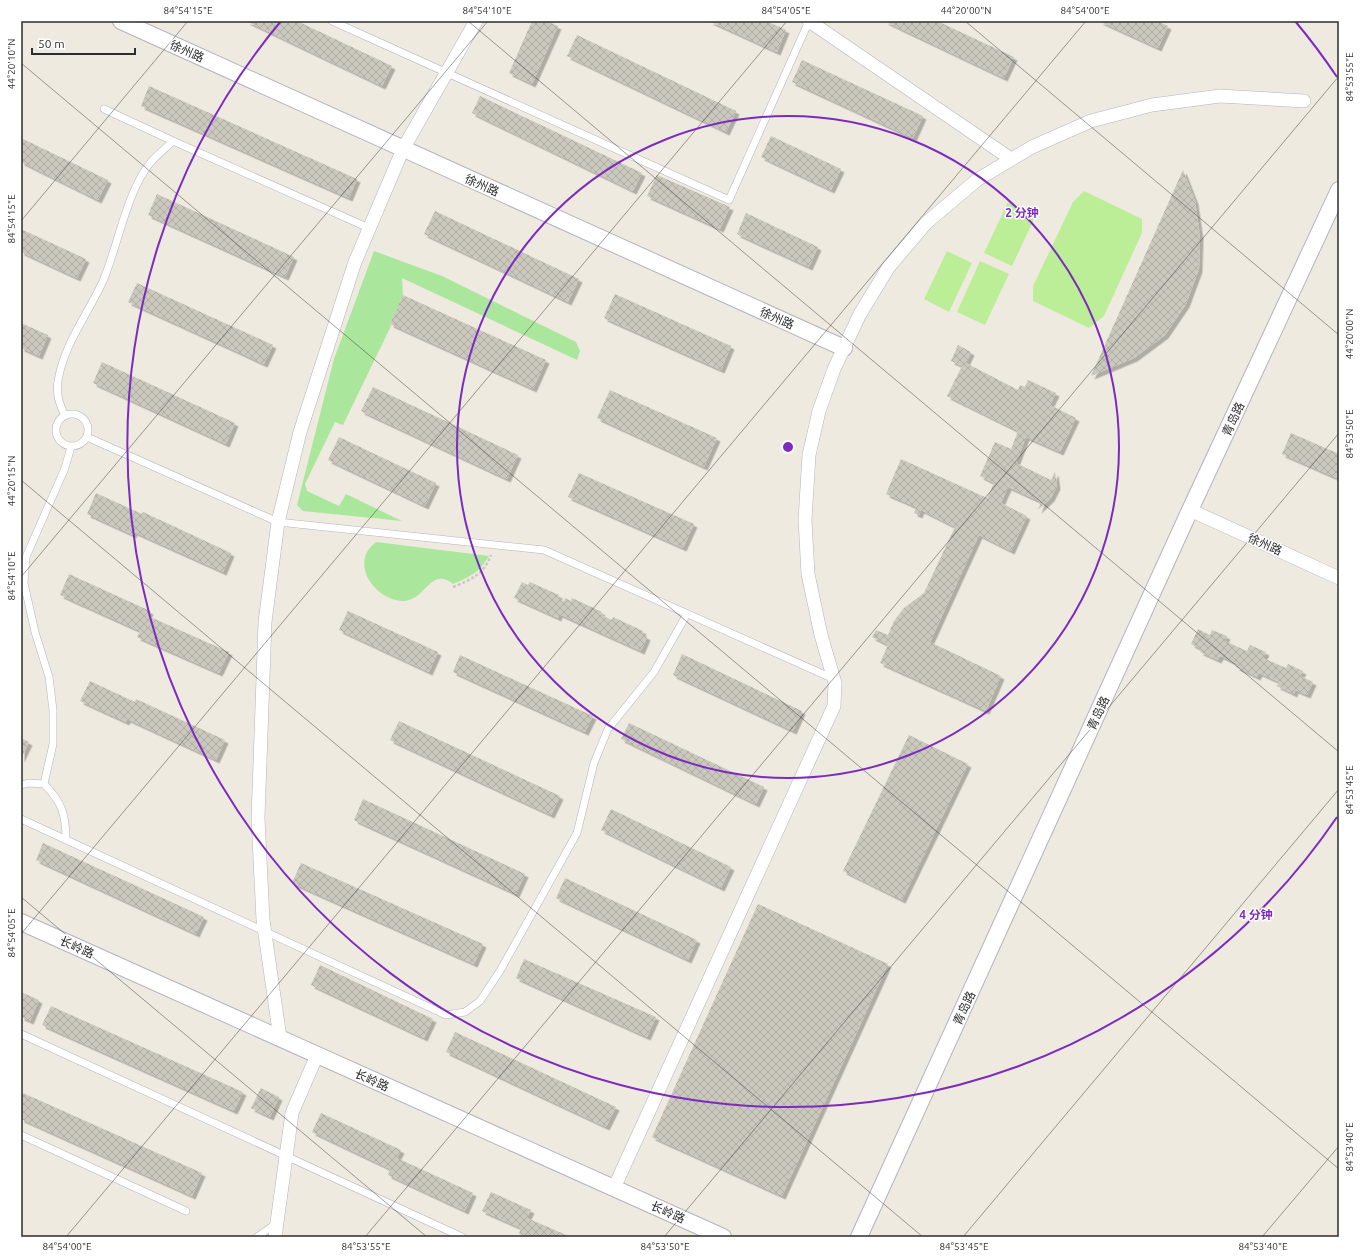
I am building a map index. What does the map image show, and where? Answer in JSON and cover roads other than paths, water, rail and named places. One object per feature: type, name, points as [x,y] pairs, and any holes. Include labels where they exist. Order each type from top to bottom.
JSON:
[{"type":"street","name":"徐州路","points":[[121,21],[844,348]]},
{"type":"street","points":[[280,1038],[265,932],[258,818],[265,622],[278,522],[300,432],[355,262],[403,149],[476,21]]},
{"type":"street","points":[[809,21],[1011,159]]},
{"type":"street","points":[[614,1188],[834,706],[834,680],[821,635],[808,574],[806,520],[809,455],[819,411],[844,348],[860,314],[888,268],[926,223],[977,180],[1032,147],[1090,121],[1152,105],[1220,96],[1304,101]]},
{"type":"street","name":"青岛路","points":[[859,1237],[1190,510],[1338,194]]},
{"type":"street","name":"徐州路","points":[[1190,510],[1339,578]]},
{"type":"street","name":"长岭路","points":[[21,922],[724,1237]]},
{"type":"street","points":[[275,1237],[292,1113],[317,1055]]},
{"type":"lane","points":[[332,21],[446,74],[729,200],[809,21]]},
{"type":"lane","points":[[104,109],[173,142],[369,228]]},
{"type":"lane","points":[[65,416],[57,396],[58,380],[65,357],[76,330],[102,282],[114,253],[128,205],[138,184],[150,163],[173,142]]},
{"type":"lane","points":[[72,414],[84,419],[87,424],[87,437],[78,446],[65,445],[56,436],[57,423],[65,416],[72,414]]},
{"type":"lane","points":[[87,437],[278,522],[544,550],[834,680]]},
{"type":"lane","points":[[44,784],[53,744],[53,710],[49,677],[35,632],[24,583],[26,557],[65,468],[71,446]]},
{"type":"lane","points":[[21,819],[446,1015],[465,1012],[480,1001],[500,971],[577,833],[594,763],[608,729],[654,672],[687,614]]},
{"type":"lane","points":[[21,785],[28,783],[44,784],[55,794],[61,805],[66,821],[66,840]]},
{"type":"lane","points":[[21,1034],[287,1155],[462,1237]]},
{"type":"lane","points":[[21,1135],[186,1211]]},
{"type":"lane","points":[[257,1237],[277,1223]]}]
